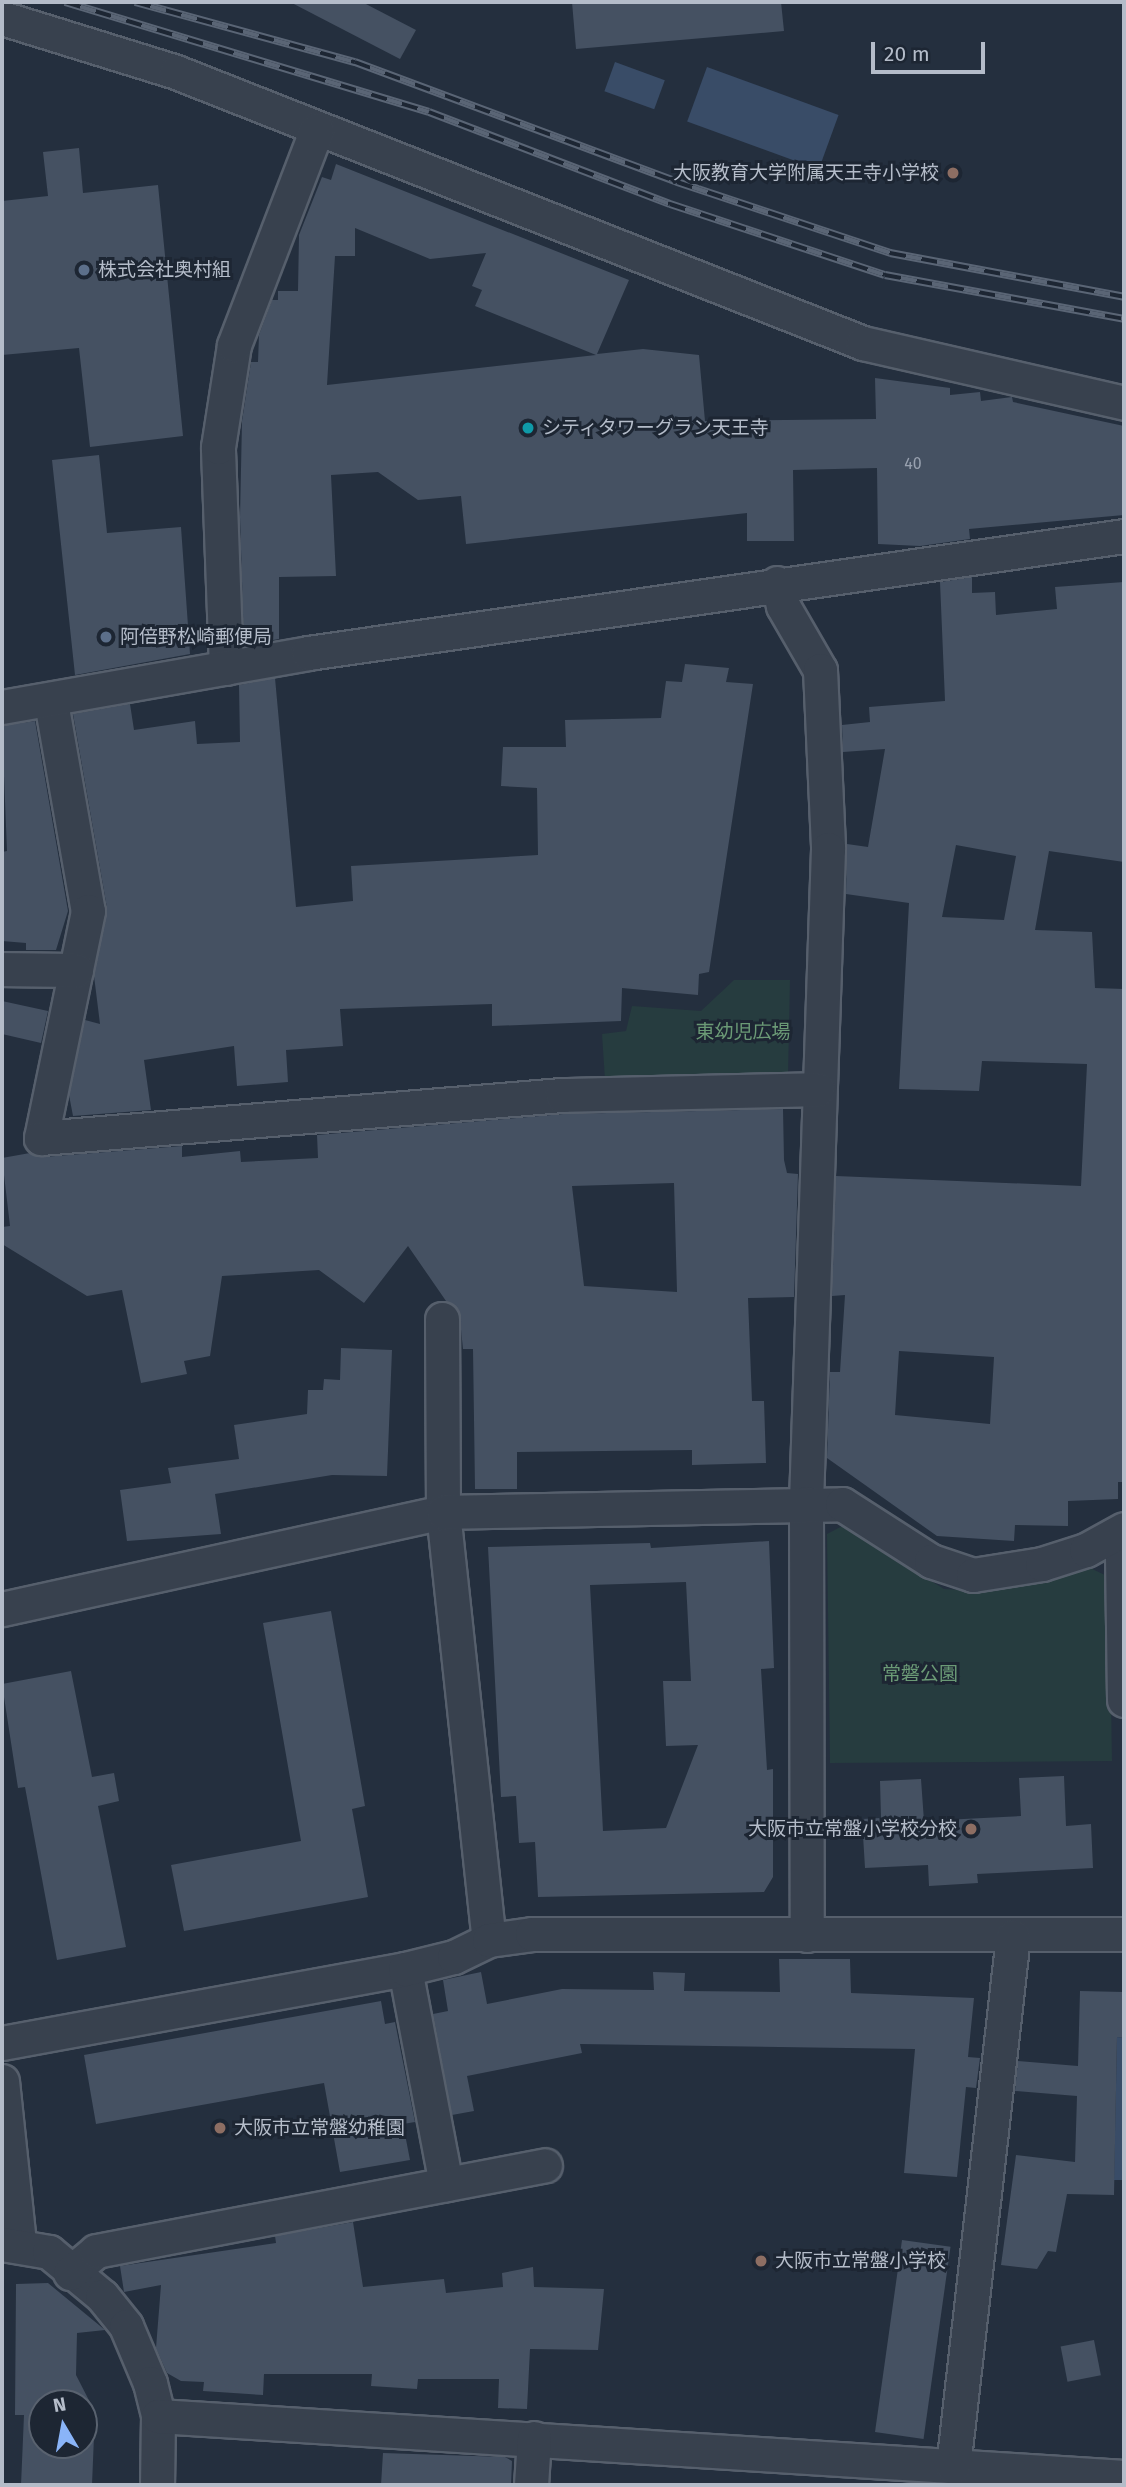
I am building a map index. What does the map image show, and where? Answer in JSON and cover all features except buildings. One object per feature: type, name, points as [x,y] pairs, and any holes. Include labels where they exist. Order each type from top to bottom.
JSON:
[{"type":"street","points":[[2,18],[176,72],[863,343],[1124,403]]},
{"type":"street","points":[[226,668],[218,446],[234,345],[317,129]]},
{"type":"street","points":[[2,707],[51,702],[226,668],[778,583],[1124,536]]},
{"type":"street","points":[[778,583],[783,606],[820,670],[828,849],[806,1503],[807,1935]]},
{"type":"street","points":[[51,702],[88,911],[41,1138],[562,1095],[818,1088]]},
{"type":"street","points":[[2,969],[76,970]]},
{"type":"street","points":[[442,1319],[443,1512],[489,1940]]},
{"type":"street","points":[[2,1609],[443,1512],[842,1504],[930,1561],[974,1575],[1042,1564],[1119,1532],[1122,1555],[1124,1700]]},
{"type":"street","points":[[2,2043],[405,1969],[454,1957],[489,1940],[532,1934],[1124,1934]]},
{"type":"street","points":[[953,2466],[1013,1936]]},
{"type":"street","points":[[405,1969],[446,2184]]},
{"type":"street","points":[[2,2081],[10,2244],[49,2252],[70,2273],[103,2296],[126,2326],[150,2383],[158,2416],[157,2485]]},
{"type":"street","points":[[70,2273],[96,2251],[544,2165]]},
{"type":"street","points":[[158,2416],[534,2438],[876,2473],[953,2466],[1124,2477]]},
{"type":"street","points":[[531,2485],[534,2438]]},
{"type":"green space","name":"東幼児広場","points":[[734,980],[790,980],[788,1077],[605,1080],[602,1034],[626,1031],[632,1006],[701,1011]]},
{"type":"green space","name":"常磐公園","points":[[850,1522],[881,1550],[944,1589],[981,1591],[1035,1582],[1086,1566],[1109,1577],[1112,1761],[830,1763],[827,1534]]},
{"type":"water","points":[[615,62],[665,80],[654,109],[604,91]]},
{"type":"water","points":[[707,67],[839,115],[819,169],[687,122]]},
{"type":"water","points":[[1117,2037],[1124,2038],[1124,2180],[1114,2180]]},
{"type":"railway","points":[[65,2],[429,112],[670,204],[885,275],[1124,319]]},
{"type":"railway","points":[[135,2],[355,62],[677,182],[890,253],[1124,297]]},
{"type":"place","name":"大阪教育大学附属天王寺小学校","points":[[953,173]]},
{"type":"place","name":"株式会社奥村組","points":[[84,270]]},
{"type":"place","name":"シティタワーグラン天王寺","points":[[528,428]]},
{"type":"place","name":"阿倍野松崎郵便局","points":[[106,637]]},
{"type":"place","name":"大阪市立常盤小学校分校","points":[[971,1829]]},
{"type":"place","name":"大阪市立常盤幼稚園","points":[[220,2128]]},
{"type":"place","name":"大阪市立常盤小学校","points":[[761,2261]]}]
